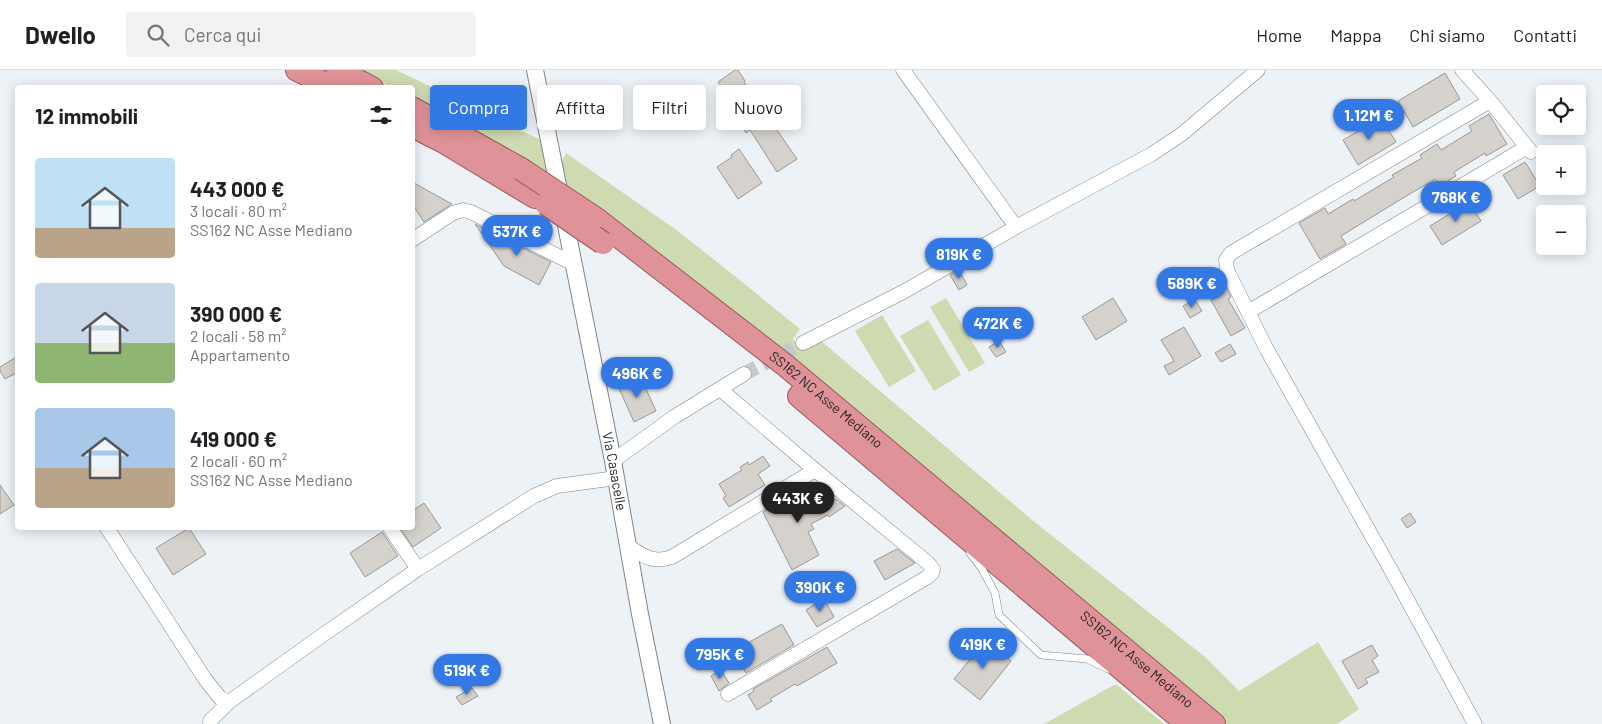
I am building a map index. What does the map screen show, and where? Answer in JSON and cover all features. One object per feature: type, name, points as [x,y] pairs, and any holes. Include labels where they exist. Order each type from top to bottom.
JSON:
[{"type":"highway","points":[[297,70],[329,85]]},
{"type":"highway","points":[[338,70],[366,85]]},
{"type":"highway","name":"SS162 NC Asse Mediano","points":[[415,110],[521,170],[595,218],[785,365],[1214,724]]},
{"type":"highway","name":"SS162 NC Asse Mediano","points":[[415,128],[444,142],[535,197],[603,243],[736,344],[1187,724]]},
{"type":"street","name":"Via Casacelle","points":[[536,70],[613,461],[662,724]]},
{"type":"street","points":[[903,70],[1016,227]]},
{"type":"street","points":[[803,343],[905,291],[1016,227],[1152,154],[1182,134],[1258,70]]},
{"type":"street","points":[[1248,312],[1529,149],[1462,70]]},
{"type":"street","points":[[1475,724],[1266,348],[1227,270],[1226,260],[1232,253],[1490,101]]},
{"type":"street","points":[[415,238],[453,213],[462,210],[471,212],[574,264]]},
{"type":"street","points":[[613,461],[674,417],[744,374]]},
{"type":"street","points":[[720,389],[933,569],[926,578],[728,694]]},
{"type":"street","points":[[628,546],[654,561],[672,557],[815,470]]},
{"type":"street","points":[[209,723],[229,702],[418,569],[534,496],[557,486],[616,478]]},
{"type":"street","points":[[108,530],[204,680],[220,698],[229,702]]},
{"type":"street","points":[[391,530],[418,569]]},
{"type":"lane","points":[[949,524],[982,569],[995,593],[999,615],[1041,655],[1088,659],[1163,703]]},
{"type":"green space","points":[[357,70],[396,70],[430,86],[430,108],[415,100],[415,85],[387,85]]},
{"type":"green space","points":[[469,130],[520,130],[543,141],[546,150],[546,172]]},
{"type":"green space","points":[[566,153],[675,229],[800,329],[793,339],[804,350],[821,341],[1032,520],[1204,656],[1239,691],[1318,642],[1359,709],[1337,724],[1224,724],[566,188],[561,164]]},
{"type":"green space","points":[[946,298],[985,363],[969,372],[930,307]]},
{"type":"green space","points":[[882,315],[916,371],[889,387],[855,331]]},
{"type":"green space","points":[[928,320],[961,375],[934,391],[900,336]]},
{"type":"green space","points":[[1117,685],[1164,724],[1044,724]]},
{"type":"building","points":[[735,70],[738,70],[746,85],[720,85],[718,82]]},
{"type":"building","points":[[1445,73],[1460,99],[1413,127],[1398,101]]},
{"type":"building","points":[[1489,114],[1507,144],[1486,156],[1485,153],[1454,172],[1456,176],[1439,186],[1435,179],[1341,236],[1346,244],[1320,259],[1299,223],[1325,208],[1328,214],[1353,199],[1354,201],[1394,177],[1392,175],[1422,158],[1420,155],[1437,144],[1441,150],[1472,131],[1469,126]]},
{"type":"building","points":[[1381,118],[1396,142],[1358,165],[1343,140]]},
{"type":"building","points":[[750,130],[777,130],[797,159],[777,172]]},
{"type":"building","points":[[739,149],[762,183],[738,199],[717,167],[732,157],[731,155]]},
{"type":"building","points":[[1525,162],[1536,180],[1536,188],[1518,199],[1503,175]]},
{"type":"building","points":[[415,184],[452,204],[424,222],[415,208]]},
{"type":"building","points":[[1469,202],[1481,221],[1442,245],[1430,226]]},
{"type":"building","points":[[475,224],[551,262],[539,285],[504,266]]},
{"type":"building","points":[[959,270],[967,285],[959,290],[950,275]]},
{"type":"building","points":[[1224,283],[1231,297],[1228,299],[1245,328],[1231,336],[1211,300],[1222,294],[1218,286]]},
{"type":"building","points":[[1113,298],[1127,321],[1096,340],[1082,317]]},
{"type":"building","points":[[1195,300],[1202,311],[1190,318],[1183,306]]},
{"type":"building","points":[[1184,327],[1201,356],[1169,375],[1164,366],[1174,361],[1161,340]]},
{"type":"building","points":[[999,341],[1006,352],[996,357],[989,347]]},
{"type":"building","points":[[1230,344],[1236,354],[1221,362],[1215,353]]},
{"type":"building","points":[[15,358],[15,374],[5,379],[0,371],[0,367]]},
{"type":"building","points":[[640,376],[656,411],[634,422],[618,386]]},
{"type":"building","points":[[763,456],[770,466],[758,474],[765,485],[729,507],[723,498],[726,496],[719,484],[742,470],[740,467],[748,462],[749,465]]},
{"type":"building","points":[[0,485],[14,505],[0,514]]},
{"type":"building","points":[[808,485],[822,509],[836,499],[845,506],[829,517],[828,515],[811,524],[814,529],[808,532],[819,555],[792,570],[763,512]]},
{"type":"building","points":[[424,503],[441,528],[413,547],[401,530],[415,530],[415,509]]},
{"type":"building","points":[[1410,513],[1416,522],[1407,528],[1401,519]]},
{"type":"building","points":[[186,530],[190,530],[206,554],[173,575],[156,548]]},
{"type":"building","points":[[382,532],[398,556],[365,577],[350,553]]},
{"type":"building","points":[[897,549],[915,563],[885,580],[874,561]]},
{"type":"building","points":[[824,599],[834,617],[817,627],[806,610]]},
{"type":"building","points":[[782,624],[794,645],[746,673],[733,651]]},
{"type":"building","points":[[986,640],[1011,661],[980,700],[954,679]]},
{"type":"building","points":[[1372,645],[1378,656],[1372,660],[1379,672],[1365,679],[1368,683],[1358,689],[1342,661]]},
{"type":"building","points":[[827,647],[837,663],[797,686],[795,684],[770,699],[772,701],[757,710],[748,695],[754,691],[753,689]]},
{"type":"building","points":[[721,670],[729,683],[719,691],[711,676]]},
{"type":"building","points":[[472,688],[478,696],[462,705],[456,697]]},
{"type":"tunnel","points":[[744,374],[803,343]]}]
